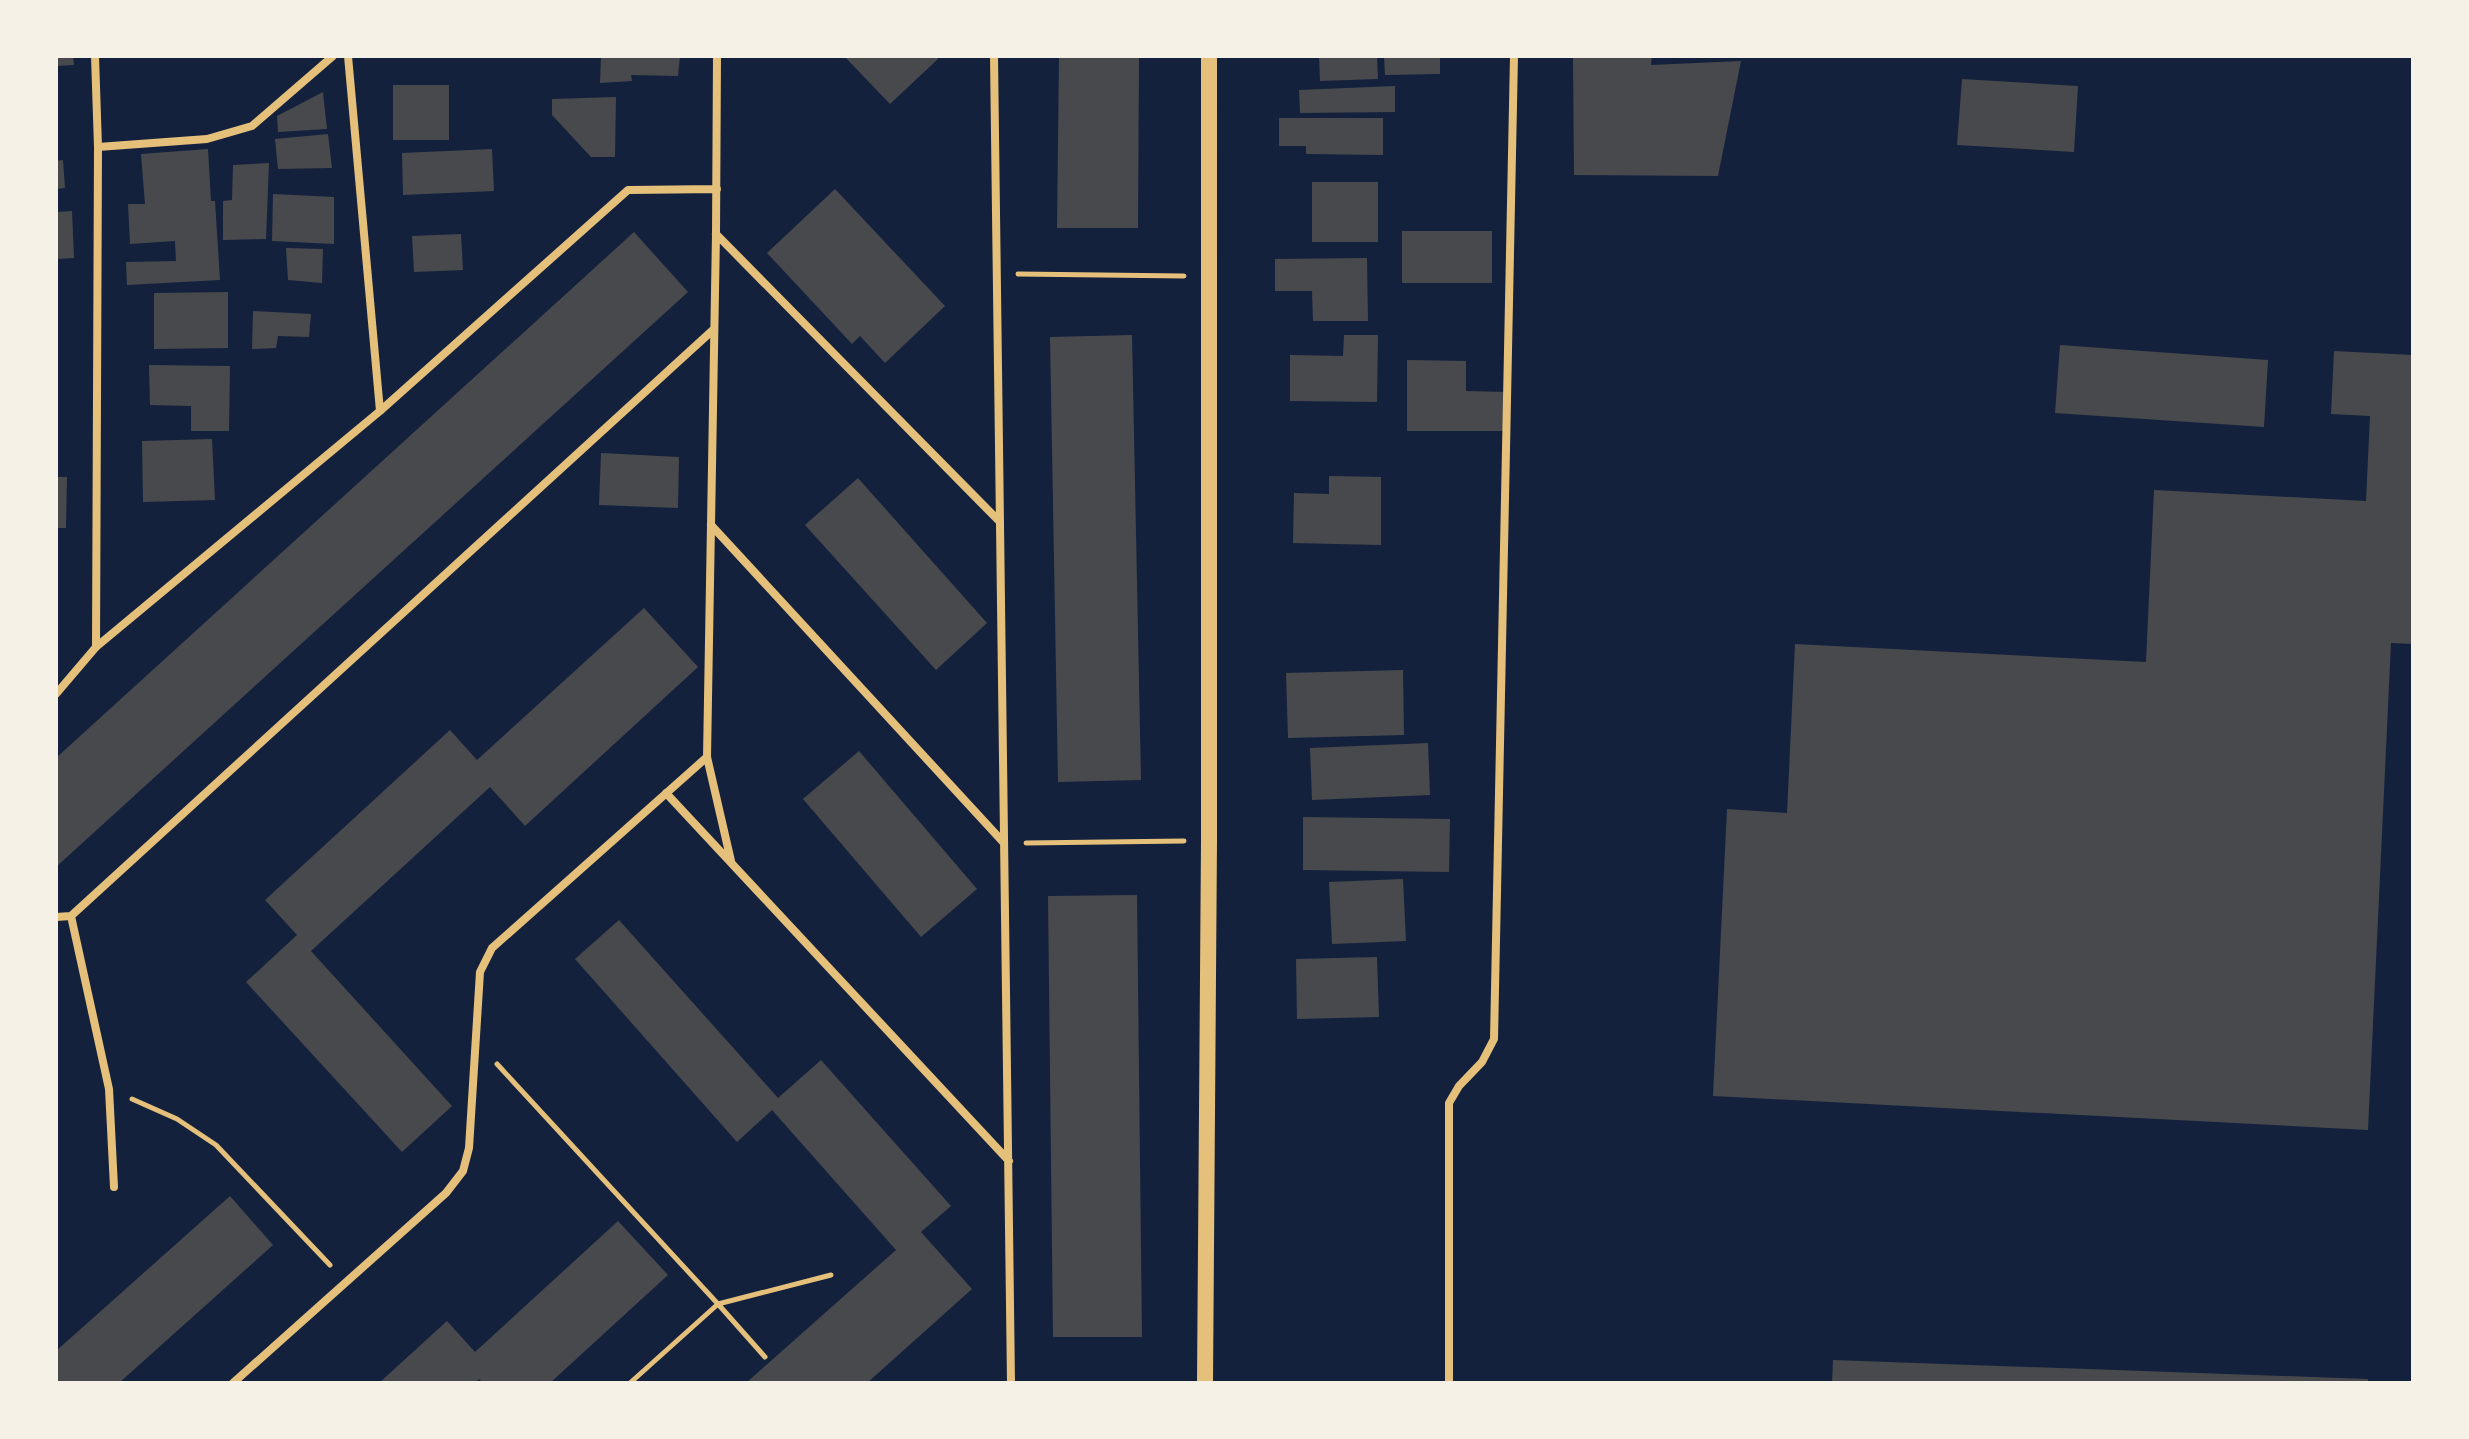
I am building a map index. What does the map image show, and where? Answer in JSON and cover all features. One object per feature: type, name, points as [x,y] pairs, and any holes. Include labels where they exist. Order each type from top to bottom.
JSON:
[{"type":"main road","points":[[1205,1383],[1209,56]]},
{"type":"street","points":[[95,56],[98,147],[96,647]]},
{"type":"street","points":[[98,147],[207,139],[252,126],[333,56]]},
{"type":"street","points":[[348,56],[380,411]]},
{"type":"street","points":[[717,56],[707,757],[731,861]]},
{"type":"street","points":[[994,56],[1011,1383]]},
{"type":"street","points":[[1449,1383],[1449,1103],[1459,1086],[1482,1062],[1494,1039],[1514,56]]},
{"type":"street","points":[[56,694],[96,647],[380,411],[628,190],[717,189]]},
{"type":"street","points":[[716,234],[1000,522]]},
{"type":"street","points":[[56,917],[71,916],[714,329]]},
{"type":"street","points":[[711,525],[1004,843]]},
{"type":"street","points":[[233,1383],[446,1193],[463,1171],[469,1148],[480,972],[492,948],[707,757]]},
{"type":"street","points":[[666,793],[1009,1161]]},
{"type":"street","points":[[71,916],[109,1089],[114,1187]]},
{"type":"path","points":[[997,274],[1209,276]]},
{"type":"path","points":[[1004,843],[1209,841]]},
{"type":"path","points":[[475,1040],[765,1357]]},
{"type":"path","points":[[109,1089],[177,1119],[216,1145],[346,1282]]},
{"type":"path","points":[[630,1383],[718,1304],[831,1275]]},
{"type":"building","points":[[56,56],[73,56],[74,65],[56,66]]},
{"type":"building","points":[[601,56],[680,56],[678,76],[631,75],[632,81],[600,83]]},
{"type":"building","points":[[844,56],[936,56],[938,59],[890,104]]},
{"type":"building","points":[[1059,56],[1139,56],[1138,228],[1057,228]]},
{"type":"building","points":[[1319,56],[1377,56],[1378,79],[1320,81]]},
{"type":"building","points":[[1384,56],[1440,56],[1440,74],[1385,75]]},
{"type":"building","points":[[1573,56],[1652,56],[1651,65],[1741,61],[1718,176],[1574,175]]},
{"type":"building","points":[[1962,79],[2078,86],[2074,152],[1957,145]]},
{"type":"building","points":[[393,85],[449,85],[449,140],[393,140]]},
{"type":"building","points":[[1395,86],[1395,112],[1300,113],[1299,90]]},
{"type":"building","points":[[323,92],[327,129],[278,132],[277,116]]},
{"type":"building","points":[[616,97],[615,157],[591,157],[552,115],[552,99]]},
{"type":"building","points":[[1279,118],[1383,118],[1383,155],[1306,154],[1306,146],[1279,146]]},
{"type":"building","points":[[328,134],[332,168],[278,169],[275,139]]},
{"type":"building","points":[[208,149],[220,280],[127,285],[126,262],[176,261],[175,241],[130,244],[128,204],[145,204],[141,154]]},
{"type":"building","points":[[492,149],[494,191],[403,195],[402,153]]},
{"type":"building","points":[[63,160],[65,188],[56,189],[56,161]]},
{"type":"building","points":[[269,163],[266,239],[223,240],[223,201],[232,200],[233,165]]},
{"type":"building","points":[[1312,182],[1378,182],[1378,242],[1312,242]]},
{"type":"building","points":[[835,189],[945,306],[885,363],[860,336],[852,344],[767,253]]},
{"type":"building","points":[[273,194],[334,197],[334,244],[272,241]]},
{"type":"building","points":[[72,211],[74,258],[56,259],[56,212]]},
{"type":"building","points":[[1402,231],[1492,231],[1492,283],[1402,283]]},
{"type":"building","points":[[634,232],[688,292],[56,867],[56,758]]},
{"type":"building","points":[[461,234],[463,270],[414,272],[412,236]]},
{"type":"building","points":[[286,248],[323,249],[322,283],[288,280]]},
{"type":"building","points":[[1367,258],[1368,321],[1313,321],[1312,291],[1275,291],[1275,259]]},
{"type":"building","points":[[228,292],[228,348],[154,349],[154,293]]},
{"type":"building","points":[[253,311],[311,314],[309,337],[278,336],[276,348],[252,349]]},
{"type":"building","points":[[1132,335],[1141,780],[1058,782],[1050,337]]},
{"type":"building","points":[[1344,335],[1378,335],[1377,402],[1290,401],[1290,355],[1343,356]]},
{"type":"building","points":[[2060,345],[2268,360],[2264,427],[2055,413]]},
{"type":"building","points":[[2334,351],[2413,355],[2413,644],[2391,643],[2368,1130],[1713,1096],[1727,809],[1787,813],[1795,644],[2146,662],[2154,490],[2366,501],[2370,416],[2331,414]]},
{"type":"building","points":[[1407,360],[1466,361],[1466,391],[1506,392],[1505,431],[1407,431]]},
{"type":"building","points":[[149,365],[230,366],[229,431],[191,431],[191,406],[150,405]]},
{"type":"building","points":[[212,439],[215,500],[143,502],[142,441]]},
{"type":"building","points":[[601,453],[679,457],[678,508],[599,505]]},
{"type":"building","points":[[1329,476],[1381,477],[1381,545],[1293,543],[1294,493],[1329,494]]},
{"type":"building","points":[[56,477],[67,477],[66,528],[56,528]]},
{"type":"building","points":[[858,478],[987,623],[936,670],[805,525]]},
{"type":"building","points":[[644,608],[698,667],[525,826],[490,787],[311,951],[452,1106],[402,1152],[246,982],[297,935],[265,900],[450,730],[477,760]]},
{"type":"building","points":[[1403,670],[1404,735],[1288,738],[1286,673]]},
{"type":"building","points":[[1428,743],[1430,795],[1312,800],[1310,748]]},
{"type":"building","points":[[859,751],[977,889],[921,937],[803,799]]},
{"type":"building","points":[[1303,817],[1450,819],[1449,872],[1303,870]]},
{"type":"building","points":[[1403,879],[1406,941],[1332,944],[1329,882]]},
{"type":"building","points":[[1137,895],[1142,1337],[1053,1337],[1048,896]]},
{"type":"building","points":[[619,920],[778,1098],[821,1060],[951,1206],[921,1232],[972,1289],[867,1383],[746,1383],[896,1250],[772,1110],[737,1142],[575,959]]},
{"type":"building","points":[[1377,957],[1379,1017],[1297,1019],[1296,959]]},
{"type":"building","points":[[230,1196],[273,1245],[119,1383],[56,1383],[56,1351]]},
{"type":"building","points":[[618,1221],[668,1275],[550,1383],[483,1383],[479,1379],[475,1383],[379,1383],[447,1321],[475,1352]]},
{"type":"building","points":[[1833,1360],[2368,1379],[2368,1383],[1832,1383]]}]
